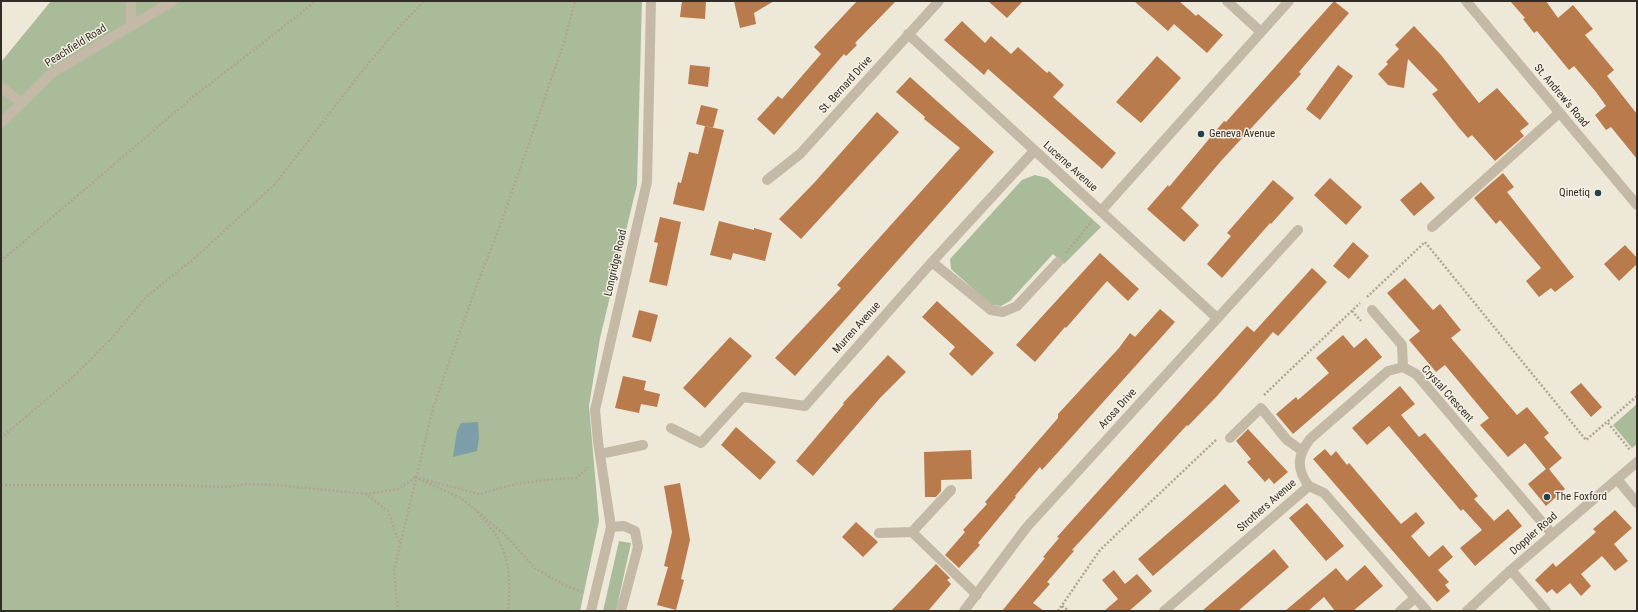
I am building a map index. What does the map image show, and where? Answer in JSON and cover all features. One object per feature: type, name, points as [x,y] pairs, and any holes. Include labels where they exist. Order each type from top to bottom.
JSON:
[{"type":"street","points":[[131,1],[131,26]]},
{"type":"street","name":"Peachfield Road","points":[[1,123],[52,73],[173,1]]},
{"type":"street","name":"Longridge Road","points":[[592,611],[611,527],[596,458],[595,410],[647,182],[651,1]]},
{"type":"street","name":"St. Bernard Drive","points":[[767,180],[800,154],[939,1]]},
{"type":"street","points":[[1227,1],[1261,32]]},
{"type":"street","points":[[1101,211],[1289,1]]},
{"type":"street","name":"St. Andrew's Road","points":[[1466,1],[1637,205]]},
{"type":"street","name":"Lucerne Avenue","points":[[908,34],[1217,318]]},
{"type":"street","points":[[1,87],[22,103]]},
{"type":"street","points":[[1432,227],[1559,113]]},
{"type":"street","name":"Murren Avenue","points":[[672,428],[701,443],[743,397],[805,406],[932,262],[1034,151]]},
{"type":"street","name":"Arosa Drive","points":[[964,611],[1026,528],[1298,230]]},
{"type":"street","points":[[932,262],[991,310],[1003,312],[1016,306],[1058,262]]},
{"type":"street","points":[[1372,310],[1402,345],[1403,367]]},
{"type":"street","name":"Crystal Crescent","points":[[1301,450],[1310,439],[1388,371],[1403,367],[1416,374],[1552,534]]},
{"type":"street","points":[[1230,438],[1264,406],[1287,440],[1301,450],[1299,463],[1302,476],[1309,486]]},
{"type":"street","points":[[596,458],[643,445]]},
{"type":"street","name":"Doppler Road","points":[[1467,611],[1552,534],[1617,480],[1635,457]]},
{"type":"street","points":[[1617,480],[1637,503]]},
{"type":"street","name":"Strothers Avenue","points":[[1164,611],[1309,486],[1324,494],[1427,611]]},
{"type":"street","points":[[879,533],[912,532],[951,490]]},
{"type":"street","points":[[611,527],[624,526],[635,531],[638,547],[621,611]]},
{"type":"street","points":[[912,532],[977,595]]},
{"type":"street","points":[[1511,570],[1546,611]]},
{"type":"street","points":[[1400,611],[1415,598]]},
{"type":"path","points":[[1,261],[187,102],[316,1]]},
{"type":"path","points":[[1,438],[74,377],[111,339],[145,298],[197,256],[275,184],[359,75],[393,34],[424,1]]},
{"type":"path","points":[[398,611],[394,570],[415,477],[433,408],[472,298],[502,220],[564,43],[575,1]]},
{"type":"path","points":[[1058,262],[1101,211]]},
{"type":"path","points":[[1352,311],[1363,322]]},
{"type":"path","points":[[1608,423],[1635,457]]},
{"type":"path","points":[[415,477],[479,494],[516,484],[577,478],[596,458]]},
{"type":"path","points":[[1,485],[172,485],[227,487],[247,484],[276,485],[366,494],[398,489],[415,477]]},
{"type":"path","points":[[415,477],[461,498],[504,534],[535,568],[562,584],[595,598]]},
{"type":"path","points":[[366,494],[388,511],[400,543]]},
{"type":"path","points":[[476,510],[498,538],[508,567],[510,589],[508,611]]},
{"type":"path","points":[[1062,606],[1069,611]]},
{"type":"green space","points":[[51,1],[642,1],[637,185],[600,338],[589,406],[599,521],[580,611],[1,611],[1,62]]},
{"type":"green space","points":[[1035,175],[1047,178],[1101,227],[1064,264],[1053,254],[1010,301],[1001,306],[991,305],[951,269],[950,259],[1022,180]]},
{"type":"green space","points":[[1637,404],[1637,444],[1632,448],[1613,425]]},
{"type":"green space","points":[[619,541],[631,543],[616,611],[603,611]]},
{"type":"water","points":[[478,422],[479,438],[477,451],[453,457],[457,431],[461,423]]},
{"type":"building","points":[[682,1],[706,1],[705,19],[680,17]]},
{"type":"building","points":[[734,1],[774,1],[754,13],[756,24],[740,28]]},
{"type":"building","points":[[857,1],[896,1],[855,43],[857,45],[846,56],[844,54],[774,135],[757,119],[778,96],[782,99],[821,54],[814,47]]},
{"type":"building","points":[[988,1],[1023,1],[1007,18]]},
{"type":"building","points":[[1134,1],[1179,1],[1196,16],[1198,14],[1223,35],[1207,53],[1174,24],[1168,31]]},
{"type":"building","points":[[1334,1],[1349,13],[1299,72],[1301,74],[1221,161],[1181,208],[1199,225],[1184,242],[1147,209],[1168,185],[1169,187],[1224,121],[1226,122]]},
{"type":"building","points":[[1510,1],[1546,1],[1558,18],[1573,5],[1593,29],[1585,35],[1614,70],[1607,76],[1637,114],[1637,159],[1611,127],[1606,130],[1595,115],[1606,106],[1596,92],[1574,66],[1569,70],[1537,31],[1534,33],[1523,19],[1525,18]]},
{"type":"building","points":[[962,21],[985,43],[991,36],[1011,54],[1018,47],[1047,73],[1049,71],[1064,85],[1053,97],[1116,153],[1102,169],[988,69],[984,75],[944,40]]},
{"type":"building","points":[[1414,26],[1441,55],[1479,103],[1497,88],[1529,124],[1520,131],[1524,136],[1495,161],[1472,135],[1468,138],[1460,129],[1432,94],[1438,90],[1408,59],[1404,88],[1388,85],[1378,74],[1388,64],[1386,62],[1399,49],[1395,45]]},
{"type":"building","points":[[1157,56],[1181,78],[1141,123],[1116,102]]},
{"type":"building","points":[[690,65],[710,67],[708,87],[688,84]]},
{"type":"building","points":[[1338,65],[1353,76],[1320,120],[1306,109]]},
{"type":"building","points":[[910,77],[994,152],[795,376],[775,358],[841,288],[837,285],[960,148],[924,119],[925,117],[896,92]]},
{"type":"building","points":[[701,105],[718,109],[713,128],[696,124]]},
{"type":"building","points":[[877,112],[899,132],[801,239],[779,219],[814,183]]},
{"type":"building","points":[[705,126],[724,130],[704,211],[673,204],[678,182],[681,183],[689,152],[698,154]]},
{"type":"building","points":[[1503,173],[1514,187],[1507,192],[1574,277],[1555,292],[1551,288],[1539,297],[1526,281],[1541,268],[1500,220],[1496,224],[1474,198]]},
{"type":"building","points":[[1330,178],[1362,207],[1346,225],[1314,195]]},
{"type":"building","points":[[1273,180],[1294,198],[1222,278],[1207,264],[1231,236],[1227,233]]},
{"type":"building","points":[[1421,182],[1435,198],[1414,216],[1400,200]]},
{"type":"building","points":[[660,217],[681,222],[667,286],[649,282],[658,243],[654,242]]},
{"type":"building","points":[[719,221],[772,233],[765,261],[733,253],[731,260],[710,255]]},
{"type":"building","points":[[1353,242],[1369,256],[1349,279],[1333,266]]},
{"type":"building","points":[[1625,245],[1637,258],[1637,264],[1619,281],[1604,264]]},
{"type":"building","points":[[1100,253],[1139,289],[1128,301],[1107,281],[1035,362],[1016,345]]},
{"type":"building","points":[[1312,268],[1327,282],[1278,336],[1273,332],[1217,396],[1188,426],[1187,425],[1072,550],[1074,551],[1047,582],[1050,584],[1033,603],[1044,611],[1002,611],[1045,558],[1043,557],[1059,538],[1057,537],[1247,326],[1254,332]]},
{"type":"building","points":[[1405,278],[1433,310],[1440,304],[1461,330],[1451,338],[1517,415],[1527,407],[1549,433],[1544,437],[1562,458],[1549,469],[1565,489],[1546,506],[1528,484],[1546,469],[1525,443],[1508,457],[1480,425],[1489,418],[1445,365],[1436,372],[1409,340],[1420,331],[1387,293]]},
{"type":"building","points":[[937,301],[994,353],[972,376],[949,354],[955,347],[922,317]]},
{"type":"building","points":[[1160,309],[1175,322],[1042,470],[1040,467],[978,543],[980,545],[959,568],[945,555],[965,532],[963,530],[987,504],[985,502],[1058,418],[1058,414],[1119,348],[1130,333],[1135,337]]},
{"type":"building","points":[[639,310],[658,315],[651,342],[632,337]]},
{"type":"building","points":[[1343,335],[1354,348],[1366,338],[1382,357],[1293,434],[1276,414],[1296,397],[1298,400],[1329,373],[1316,358]]},
{"type":"building","points":[[730,337],[752,356],[705,408],[683,388]]},
{"type":"building","points":[[888,355],[906,372],[880,398],[813,476],[796,461],[844,404],[843,403]]},
{"type":"building","points":[[623,376],[646,381],[644,390],[660,394],[657,407],[641,404],[639,413],[615,408]]},
{"type":"building","points":[[1581,383],[1602,407],[1591,417],[1570,392]]},
{"type":"building","points":[[1400,386],[1415,404],[1401,415],[1419,437],[1425,433],[1478,496],[1474,499],[1494,521],[1508,509],[1522,526],[1475,566],[1460,548],[1482,530],[1463,509],[1461,511],[1389,426],[1367,445],[1352,428]]},
{"type":"building","points":[[736,427],[776,462],[760,480],[721,445]]},
{"type":"building","points":[[1248,429],[1288,472],[1274,484],[1269,478],[1265,482],[1247,462],[1251,459],[1236,441]]},
{"type":"building","points":[[1325,449],[1331,456],[1336,451],[1347,465],[1349,463],[1401,524],[1416,512],[1425,523],[1411,536],[1429,557],[1443,545],[1453,557],[1438,570],[1449,582],[1445,585],[1450,591],[1437,602],[1313,459]]},
{"type":"building","points":[[971,450],[972,479],[941,480],[941,491],[936,497],[925,497],[924,452]]},
{"type":"building","points":[[680,483],[690,540],[681,579],[684,580],[676,610],[657,605],[668,567],[664,566],[672,532],[664,486]]},
{"type":"building","points":[[1225,484],[1240,501],[1153,576],[1138,559]]},
{"type":"building","points":[[1307,503],[1344,546],[1326,561],[1289,518]]},
{"type":"building","points":[[1615,510],[1632,528],[1614,544],[1628,561],[1615,571],[1602,556],[1581,574],[1591,586],[1581,596],[1570,583],[1557,594],[1552,589],[1547,593],[1535,580],[1553,563],[1556,567],[1596,532],[1593,529]]},
{"type":"building","points":[[856,522],[878,542],[863,557],[842,537]]},
{"type":"building","points":[[1274,549],[1289,567],[1238,611],[1202,611]]},
{"type":"building","points":[[936,564],[950,578],[947,580],[951,584],[928,611],[891,611]]},
{"type":"building","points":[[1365,565],[1383,586],[1353,611],[1335,611],[1324,597],[1308,611],[1285,611],[1336,568],[1347,581]]},
{"type":"building","points":[[1114,570],[1125,584],[1137,574],[1152,591],[1129,611],[1104,611],[1118,599],[1102,580]]},
{"type":"place","name":"Geneva Avenue","points":[[1201,134]]},
{"type":"place","name":"Qinetiq","points":[[1598,193]]},
{"type":"place","name":"The Foxford","points":[[1547,497]]}]
